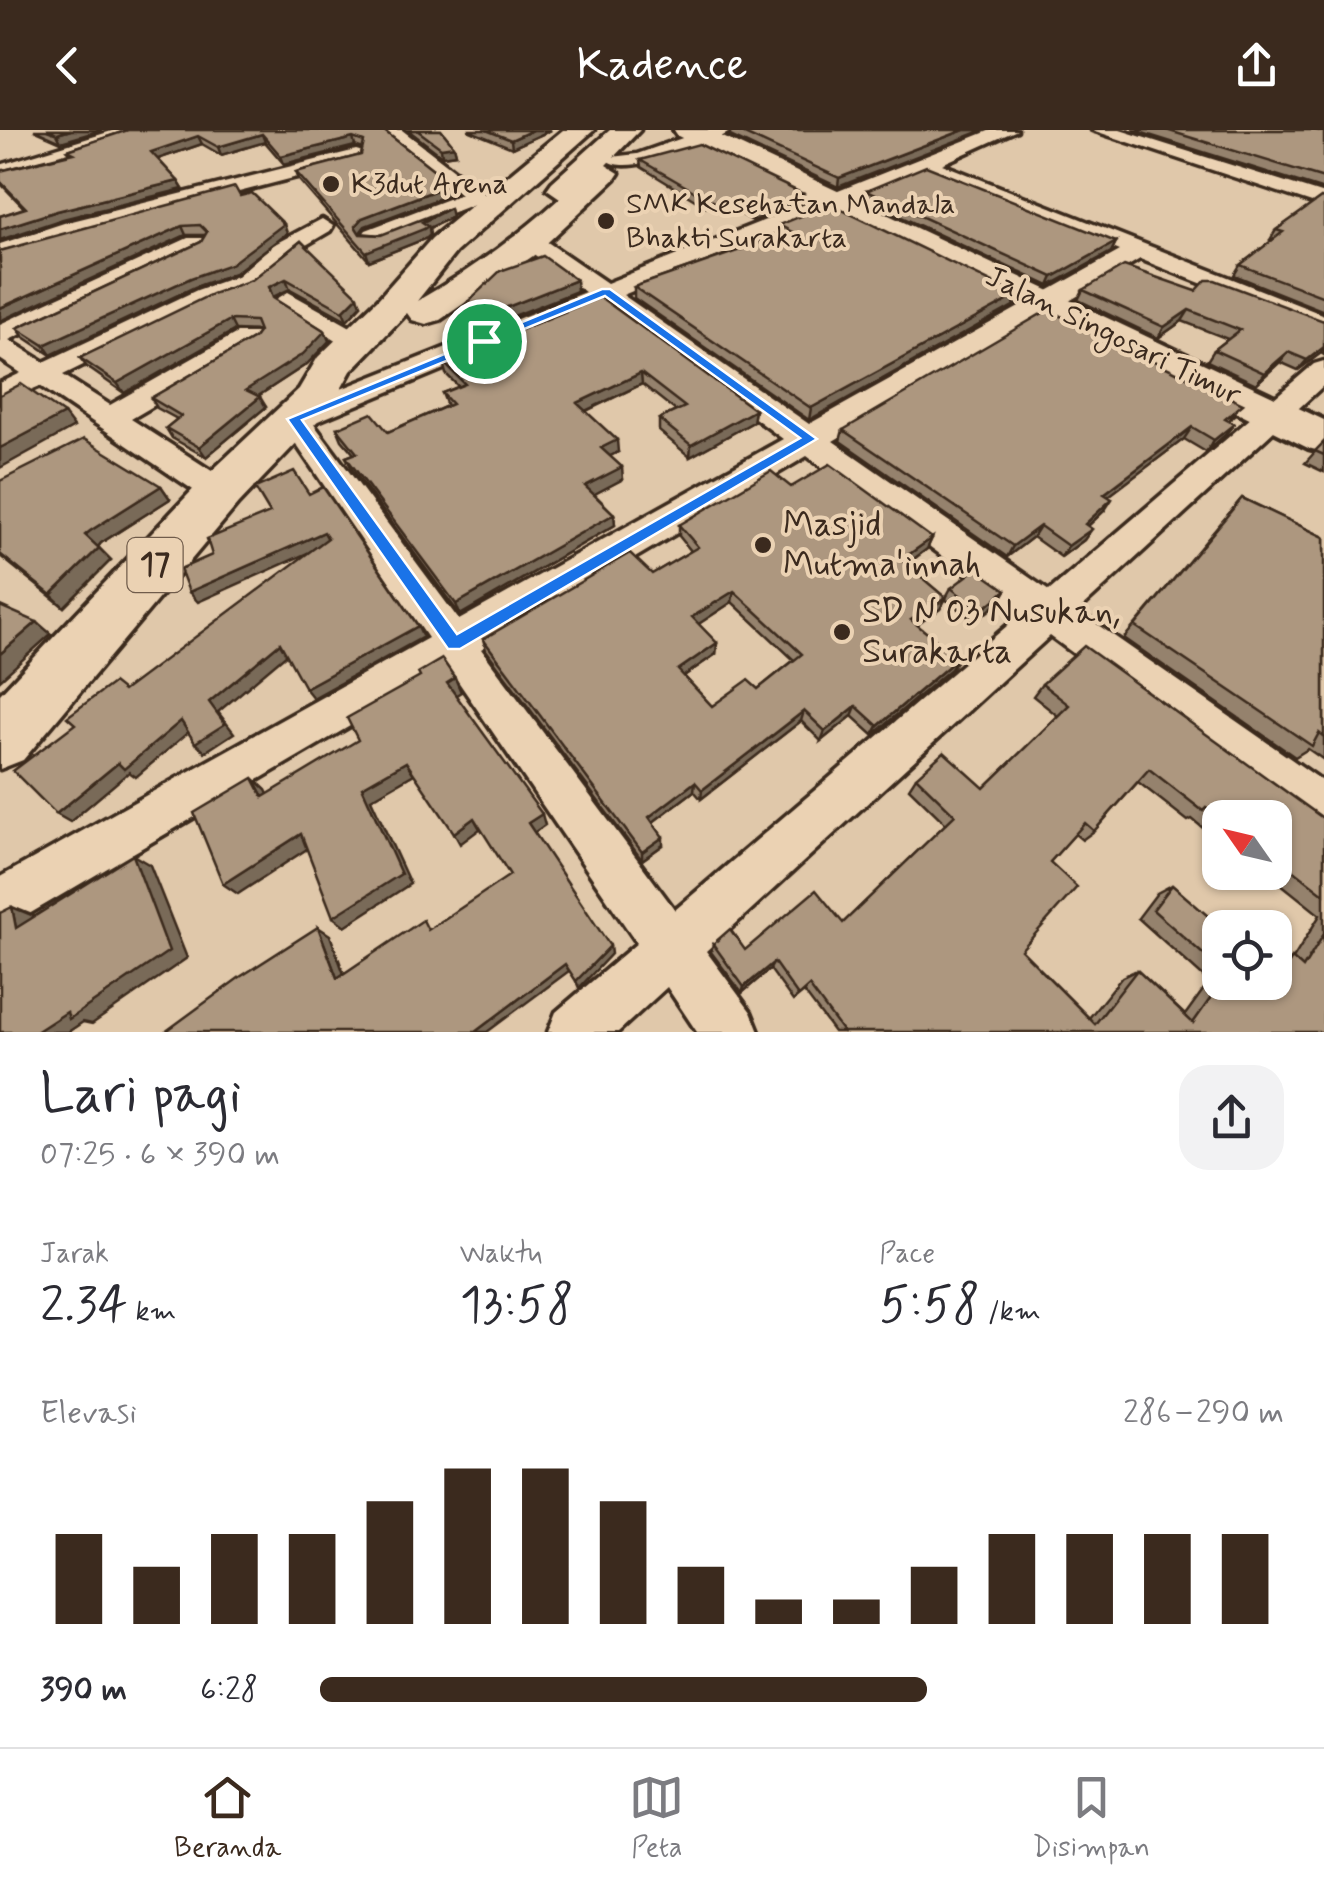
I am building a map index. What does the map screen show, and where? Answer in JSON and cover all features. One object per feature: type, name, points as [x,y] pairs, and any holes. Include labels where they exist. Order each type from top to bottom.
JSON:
[{"type":"highway","name":"17","points":[[409,309],[444,246],[482,201],[580,130]]},
{"type":"highway","name":"17","points":[[0,739],[220,492],[305,408],[333,366],[356,341],[409,309],[486,278],[532,242],[616,140],[650,130]]},
{"type":"highway","points":[[305,408],[409,309],[616,140]]},
{"type":"street","points":[[390,130],[482,201]]},
{"type":"street","points":[[731,1032],[454,644],[305,408],[1008,130]]},
{"type":"street","points":[[1101,130],[1324,201]]},
{"type":"street","points":[[0,172],[120,132]]},
{"type":"street","points":[[616,140],[639,160],[704,132]]},
{"type":"street","name":"Jalan Singosari Timur","points":[[704,132],[832,200],[1324,438]]},
{"type":"street","points":[[944,135],[971,145]]},
{"type":"street","points":[[0,252],[72,228],[356,156]]},
{"type":"street","points":[[924,164],[1324,324]]},
{"type":"street","points":[[374,235],[482,201]]},
{"type":"street","points":[[0,394],[206,295],[236,286],[282,250],[322,226]]},
{"type":"street","points":[[532,242],[606,291],[1324,810]]},
{"type":"street","points":[[0,334],[196,244]]},
{"type":"street","points":[[0,905],[1138,250]]},
{"type":"street","points":[[288,300],[356,341]]},
{"type":"street","points":[[80,442],[247,339]]},
{"type":"street","points":[[0,346],[109,422],[220,492]]},
{"type":"street","points":[[576,1032],[1324,370]]},
{"type":"building","points":[[128,130],[383,130],[452,184],[362,218],[355,226],[360,234],[381,235],[450,208],[422,222],[428,226],[424,229],[366,252],[296,172],[361,155],[364,142],[353,138],[281,156],[262,134],[218,147],[198,136],[151,152],[178,181],[0,229],[0,216],[26,208],[0,181],[0,171],[74,153],[68,150]]},
{"type":"building","points":[[417,130],[441,130],[454,146],[441,148]]},
{"type":"building","points":[[486,130],[533,130],[511,140]]},
{"type":"building","points":[[736,130],[964,130],[839,178]]},
{"type":"building","points":[[1166,130],[1324,132],[1324,178]]},
{"type":"building","points":[[699,144],[803,194],[754,213],[734,202],[723,206],[640,160]]},
{"type":"building","points":[[926,166],[1116,242],[1053,277],[866,191]]},
{"type":"building","points":[[235,187],[240,196],[252,193],[284,224],[231,264],[191,278],[44,345],[17,328],[201,242],[207,232],[200,225],[182,226],[0,308],[0,251]]},
{"type":"building","points":[[1321,198],[1324,297],[1240,265],[1283,232],[1276,230]]},
{"type":"building","points":[[830,204],[1018,295],[811,408],[634,287],[792,232],[779,225]]},
{"type":"building","points":[[301,241],[358,296],[343,311],[286,279],[269,287],[273,298],[325,331],[303,354],[246,390],[260,397],[199,447],[166,428],[181,416],[151,398],[254,338],[259,331],[255,321],[230,320],[117,383],[80,358],[212,294],[252,280]]},
{"type":"building","points":[[543,256],[576,280],[464,324],[455,314],[500,271]]},
{"type":"building","points":[[1124,266],[1196,291],[1206,280],[1215,280],[1324,321],[1324,347],[1307,360],[1288,352],[1264,373],[1214,350],[1240,330],[1189,310],[1164,327],[1083,290]]},
{"type":"building","points":[[600,297],[755,410],[691,445],[659,419],[685,407],[641,373],[577,403],[617,440],[601,448],[622,467],[585,486],[614,514],[456,604],[346,457],[357,453],[337,428],[372,413],[388,432],[452,404],[442,393],[465,384],[443,362]]},
{"type":"building","points":[[1048,310],[1243,404],[1225,419],[1234,424],[1214,440],[1192,427],[1104,494],[1112,499],[1085,524],[1092,529],[1068,546],[1040,526],[1013,546],[843,430]]},
{"type":"building","points":[[21,384],[64,414],[0,448],[0,395]]},
{"type":"building","points":[[84,439],[161,486],[85,535],[99,548],[51,595],[0,554],[0,481]]},
{"type":"building","points":[[830,464],[932,538],[901,560],[946,598],[911,620],[958,658],[878,726],[856,706],[825,731],[804,711],[702,790],[695,782],[649,817],[663,837],[642,852],[483,639],[630,553],[652,574],[698,547],[679,525],[771,471],[791,487]],"holes":[[[734,591],[802,654],[758,689],[748,680],[712,706],[678,670],[717,643],[692,617]]]},
{"type":"building","points":[[294,471],[309,494],[323,487],[418,626],[305,688],[280,643],[209,702],[225,724],[195,743],[181,721],[124,769],[118,763],[56,814],[13,771],[75,724],[67,717],[113,683],[123,691],[328,538],[324,532],[189,592],[180,569],[212,555],[207,539],[270,513],[255,488]]},
{"type":"building","points":[[1242,498],[1324,537],[1324,737],[1319,733],[1312,746],[1135,626]]},
{"type":"building","points":[[976,569],[1006,590],[981,611],[951,588]]},
{"type":"building","points":[[0,606],[37,622],[0,654]]},
{"type":"building","points":[[1084,646],[1324,819],[1324,894],[1292,869],[1292,800],[1202,800],[1202,810],[1149,769],[1094,831],[1085,823],[1050,862],[1077,887],[1021,950],[1095,1024],[1137,970],[1193,1023],[1209,1000],[1292,1000],[1292,958],[1303,968],[1324,934],[1324,1032],[843,1032],[809,986],[798,996],[774,962],[744,987],[713,944],[730,929],[745,950],[816,890],[843,923],[955,815],[916,777],[944,752],[984,788],[1069,705],[1042,684]]},
{"type":"building","points":[[442,659],[455,678],[447,683],[542,814],[528,823],[610,946],[576,981],[565,964],[475,1032],[165,1032],[318,927],[337,978],[423,920],[428,930],[510,875],[474,818],[454,833],[406,762],[362,787],[401,874],[333,917],[301,834],[223,884],[194,813],[253,778],[263,797],[358,740],[347,718],[420,677],[418,673]]},
{"type":"building","points":[[133,855],[169,951],[69,1019],[67,1012],[36,1032],[0,1032],[0,913],[12,907],[16,928]]},
{"type":"building","points":[[1172,885],[1202,911],[1202,953],[1153,910]]},
{"type":"place","name":"K3dut Arena","points":[[331,184]]},
{"type":"place","name":"SMK Kesehatan Mandala Bhakti Surakarta","points":[[606,221]]},
{"type":"place","name":"Masjid Mutma'innah","points":[[763,545]]},
{"type":"place","name":"SD N 03 Nusukan, Surakarta","points":[[842,632]]},
{"type":"route","points":[[606,291],[810,439],[454,644],[294,419],[484,341],[606,291]]}]
